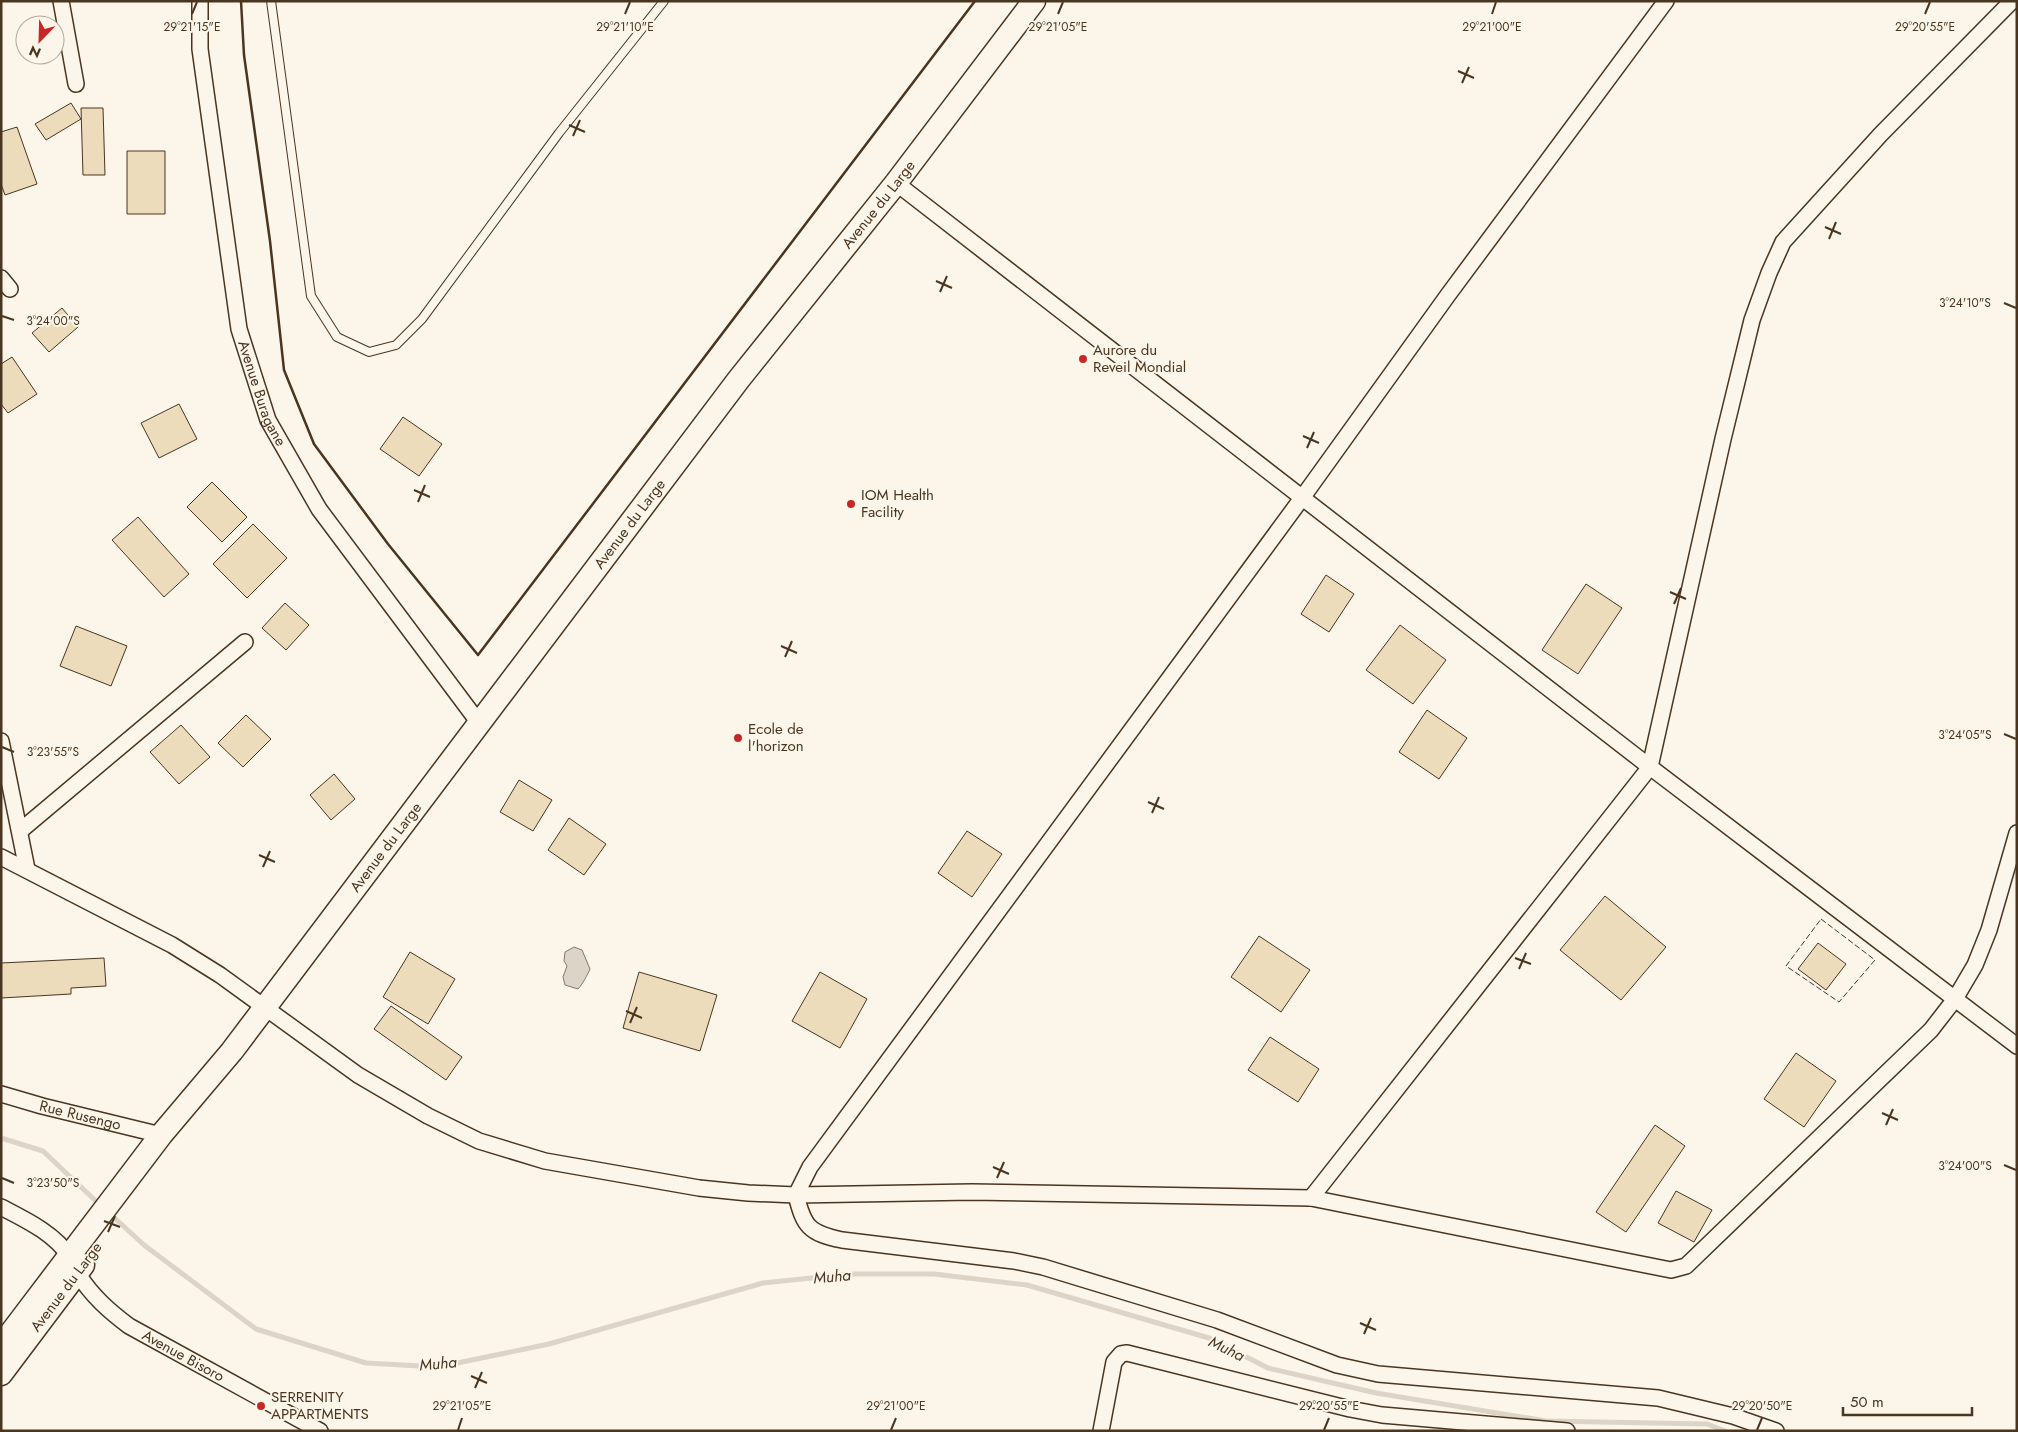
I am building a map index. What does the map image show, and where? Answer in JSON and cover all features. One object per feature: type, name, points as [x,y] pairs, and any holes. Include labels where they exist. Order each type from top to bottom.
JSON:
[{"type":"main road","name":"Avenue du Large","points":[[128,1192],[162,1135],[232,1051],[264,1006],[733,387],[896,183],[1034,1]]},
{"type":"main road","name":"Avenue du Large","points":[[1,1346],[73,1264],[128,1192],[197,1112],[232,1051]]},
{"type":"main road","name":"Avenue du Large","points":[[1,1374],[73,1264]]},
{"type":"street","points":[[62,1],[76,84]]},
{"type":"street","name":"Avenue Buragane","points":[[200,1],[200,49],[239,328],[268,420],[320,509],[479,724]]},
{"type":"street","points":[[1666,1],[1448,295],[1302,498],[810,1167],[796,1195],[802,1217],[812,1230],[824,1236],[842,1240],[1005,1260],[1043,1267],[1217,1320],[1337,1366],[1378,1374],[1658,1398],[1733,1416],[1776,1431]]},
{"type":"street","points":[[1311,1198],[1650,767],[1721,448],[1752,320],[1782,244],[1881,134],[2012,1]]},
{"type":"street","points":[[896,183],[1650,767],[2017,1046]]},
{"type":"street","points":[[20,831],[245,642]]},
{"type":"street","points":[[1,741],[27,869]]},
{"type":"street","points":[[1,857],[172,945],[220,975],[358,1074],[428,1116],[479,1141],[545,1161],[699,1188],[748,1193],[796,1195],[972,1192],[1311,1198],[1671,1270],[1686,1266],[1931,1030],[1955,999],[1975,965],[1990,930],[2017,833]]},
{"type":"street","name":"Rue Rusengo","points":[[1,1094],[42,1106],[162,1135]]},
{"type":"street","name":"Avenue Bisoro","points":[[1,1208],[37,1226],[54,1240],[73,1264],[88,1289],[107,1310],[129,1326],[320,1431]]},
{"type":"street","points":[[1101,1431],[1114,1362],[1121,1354],[1127,1353],[1350,1409],[1382,1415],[1567,1431]]},
{"type":"lane","points":[[271,1],[311,296],[337,337],[370,352],[396,345],[422,319],[559,133],[664,1]]},
{"type":"shaded area","points":[[574,947],[582,950],[590,969],[578,989],[565,985],[563,977],[567,966],[564,961],[565,952]]},
{"type":"building","points":[[71,103],[81,119],[46,140],[35,124]]},
{"type":"building","points":[[81,108],[103,108],[105,175],[83,175]]},
{"type":"building","points":[[17,127],[37,184],[5,195],[1,184],[1,132]]},
{"type":"building","points":[[127,151],[165,151],[165,214],[127,214]]},
{"type":"building","points":[[62,308],[78,327],[49,352],[32,333]]},
{"type":"building","points":[[12,357],[37,394],[8,413],[1,404],[1,364]]},
{"type":"building","points":[[179,404],[197,439],[159,458],[141,423]]},
{"type":"building","points":[[403,417],[442,444],[419,476],[380,449]]},
{"type":"building","points":[[212,482],[247,517],[222,542],[187,507]]},
{"type":"building","points":[[138,517],[189,574],[164,597],[112,540]]},
{"type":"building","points":[[253,524],[287,558],[247,598],[213,564]]},
{"type":"building","points":[[1326,575],[1354,594],[1329,632],[1301,614]]},
{"type":"building","points":[[1586,584],[1622,608],[1578,674],[1542,650]]},
{"type":"building","points":[[285,603],[309,625],[286,650],[262,628]]},
{"type":"building","points":[[1400,625],[1446,660],[1413,704],[1366,670]]},
{"type":"building","points":[[76,626],[127,646],[111,686],[60,666]]},
{"type":"building","points":[[1427,710],[1467,738],[1439,779],[1399,752]]},
{"type":"building","points":[[246,715],[271,739],[243,767],[218,743]]},
{"type":"building","points":[[181,725],[210,757],[179,784],[150,752]]},
{"type":"building","points":[[334,774],[355,799],[331,820],[310,795]]},
{"type":"building","points":[[519,780],[552,800],[533,831],[500,812]]},
{"type":"building","points":[[569,818],[606,844],[584,875],[548,850]]},
{"type":"building","points":[[967,831],[1002,854],[972,897],[938,873]]},
{"type":"building","points":[[1605,896],[1666,947],[1621,1000],[1560,950]]},
{"type":"building","points":[[1259,936],[1310,970],[1281,1012],[1231,977]]},
{"type":"building","points":[[1818,943],[1846,964],[1826,990],[1798,969]]},
{"type":"building","points":[[410,952],[455,979],[428,1024],[383,997]]},
{"type":"building","points":[[104,958],[106,986],[71,988],[71,994],[1,998],[1,963]]},
{"type":"building","points":[[639,972],[717,995],[700,1051],[623,1028]]},
{"type":"building","points":[[820,972],[867,999],[840,1048],[792,1021]]},
{"type":"building","points":[[391,1006],[462,1057],[446,1080],[374,1029]]},
{"type":"building","points":[[1270,1037],[1319,1069],[1298,1102],[1248,1070]]},
{"type":"building","points":[[1796,1053],[1836,1081],[1804,1127],[1764,1099]]},
{"type":"building","points":[[1655,1125],[1685,1146],[1626,1232],[1596,1212]]},
{"type":"building","points":[[1676,1191],[1712,1210],[1694,1242],[1658,1223]]},
{"type":"waterway","name":"Muha","points":[[1,1138],[43,1151],[100,1205]]},
{"type":"waterway","name":"Muha","points":[[108,1212],[144,1245],[256,1329],[366,1363],[438,1367],[549,1344],[763,1283],[850,1274],[934,1274],[1027,1285],[1209,1338],[1268,1368],[1376,1393],[1546,1421],[1707,1424],[1725,1431]]},
{"type":"fence","points":[[1821,919],[1875,960],[1839,1002],[1786,966],[1821,919]]},
{"type":"wall","points":[[241,1],[244,55],[270,241],[284,370],[314,444],[388,544],[478,655],[975,1]]},
{"type":"place","name":"Aurore du Reveil Mondial","points":[[1083,359]]},
{"type":"place","name":"IOM Health Facility","points":[[851,504]]},
{"type":"place","name":"Ecole de l'horizon","points":[[738,738]]},
{"type":"place","name":"SERRENITY APPARTMENTS","points":[[261,1406]]}]
